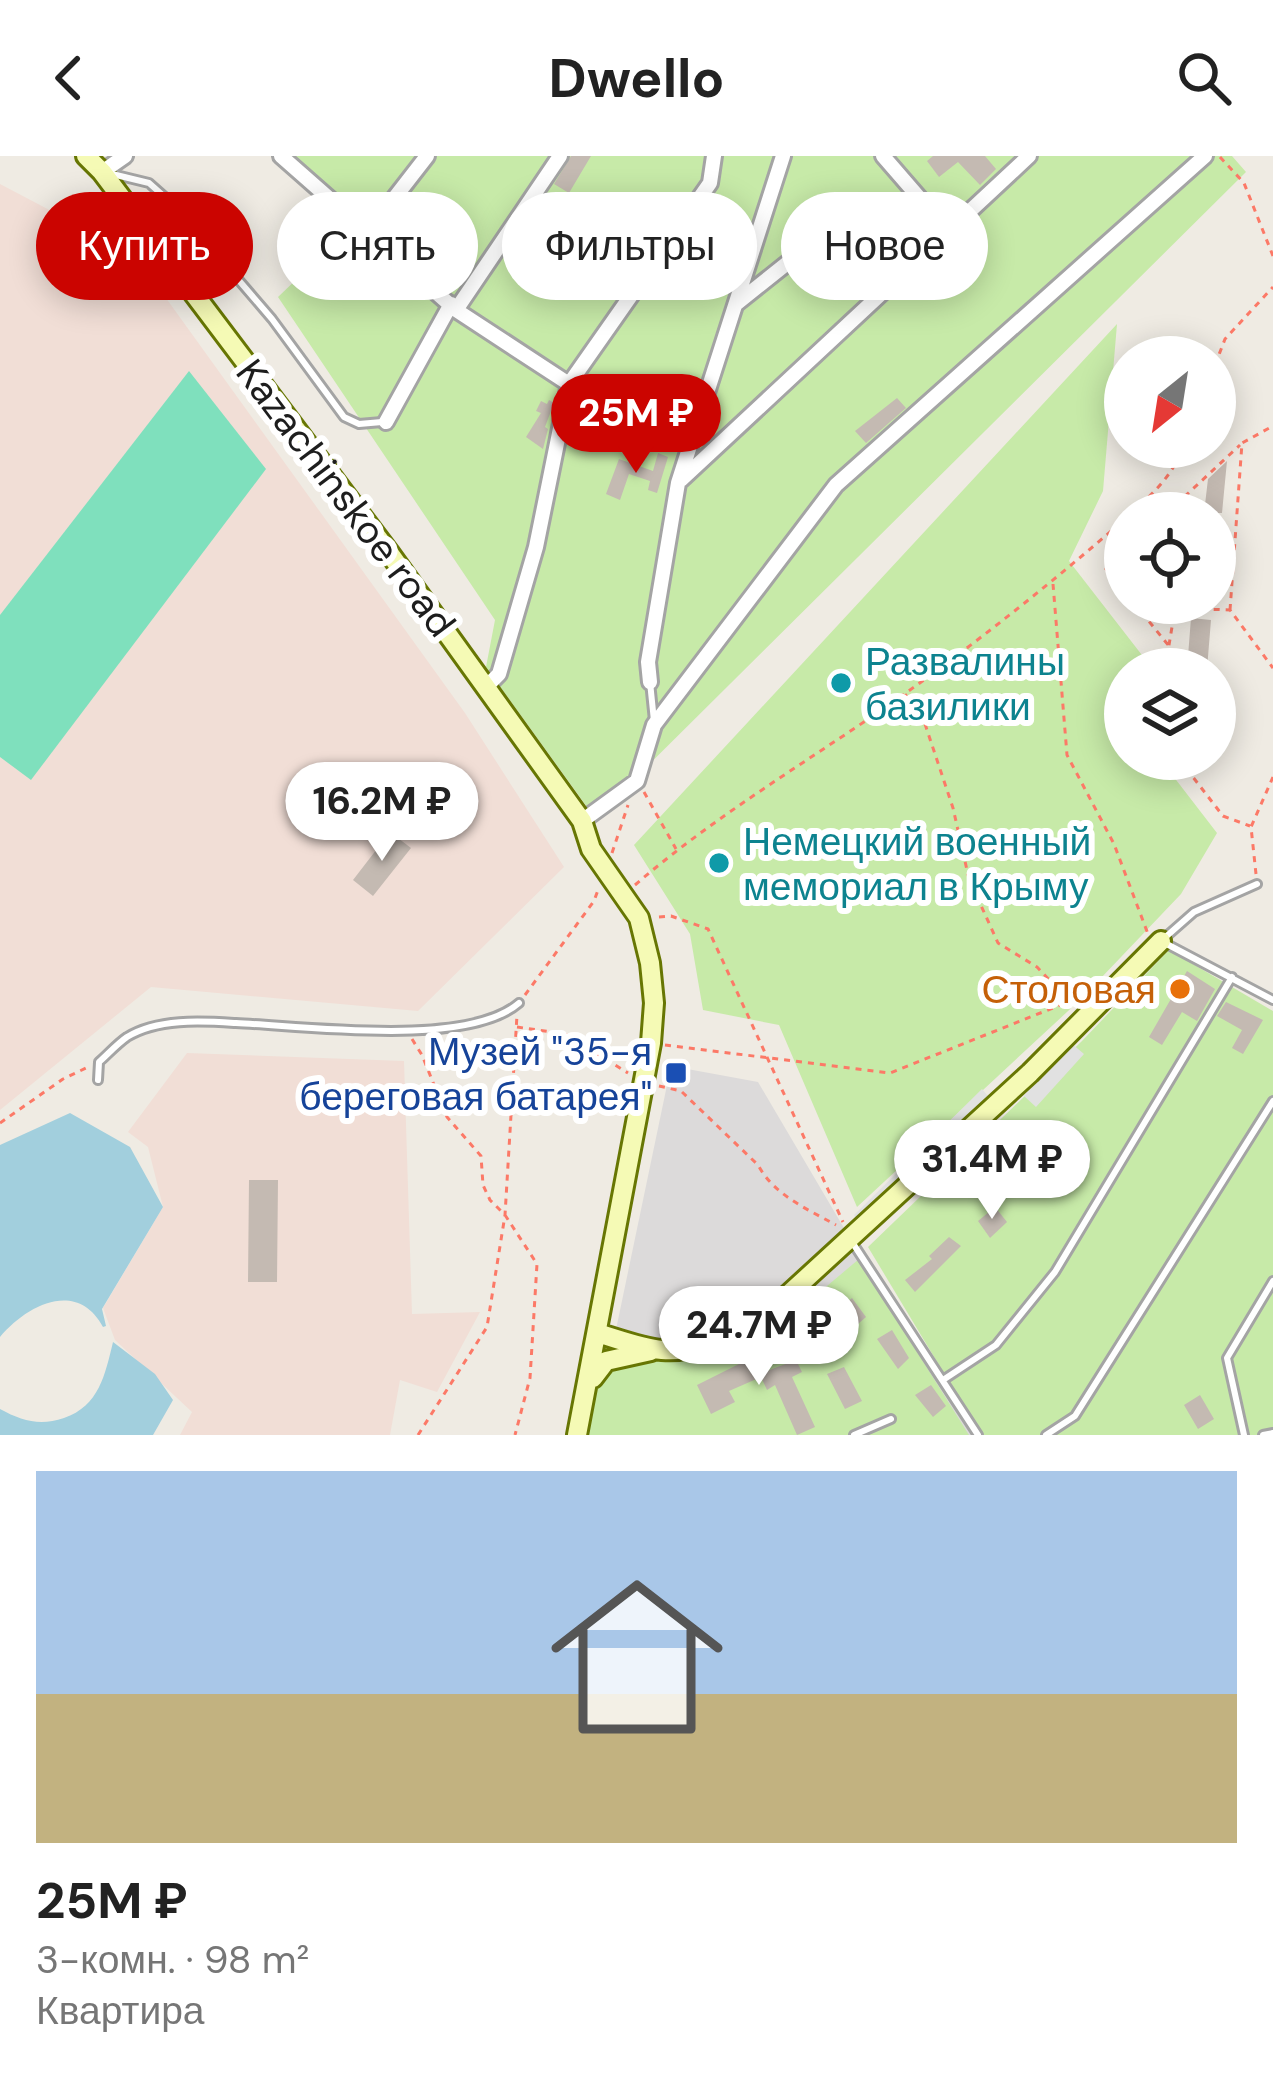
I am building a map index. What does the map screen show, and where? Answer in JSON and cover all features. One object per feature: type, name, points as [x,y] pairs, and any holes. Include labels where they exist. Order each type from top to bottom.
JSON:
[{"type":"main road","name":"Kazachinskoe road","points":[[86,156],[390,554],[582,821],[591,849],[606,867]]},
{"type":"main road","points":[[577,1435],[651,1043],[654,1003],[639,918],[606,867]]},
{"type":"main road","points":[[585,1393],[605,1360],[700,1346],[777,1305],[1030,1072],[1155,938]]},
{"type":"main road","points":[[606,1285],[612,1313],[621,1327],[659,1350]]},
{"type":"main road","points":[[597,1334],[659,1350]]},
{"type":"street","points":[[102,172],[125,156]]},
{"type":"street","points":[[281,156],[322,192]]},
{"type":"street","points":[[399,192],[427,156]]},
{"type":"street","points":[[386,422],[453,307],[560,156]]},
{"type":"street","points":[[486,687],[500,674],[536,547],[568,384],[710,183],[715,156]]},
{"type":"street","points":[[650,682],[648,662],[677,483],[783,156]]},
{"type":"street","points":[[883,156],[914,192]]},
{"type":"street","points":[[988,194],[1029,156]]},
{"type":"street","points":[[582,821],[637,781],[654,724],[836,485],[1205,156]]},
{"type":"street","points":[[736,304],[781,268]]},
{"type":"street","points":[[445,300],[568,384],[691,444]]},
{"type":"street","points":[[677,483],[874,300]]},
{"type":"lane","points":[[102,172],[149,183],[176,207],[272,319],[344,417],[359,424],[386,422]]},
{"type":"lane","points":[[650,682],[654,724]]},
{"type":"lane","points":[[1257,884],[1194,912],[1155,938],[1273,1000]]},
{"type":"lane","points":[[943,1380],[996,1345],[1054,1272],[1232,977]]},
{"type":"lane","points":[[98,1079],[99,1061],[129,1036],[165,1024],[437,1030],[494,1019],[519,1004]]},
{"type":"lane","points":[[1046,1435],[1075,1416],[1273,1101]]},
{"type":"lane","points":[[851,1240],[978,1435]]},
{"type":"lane","points":[[1244,1435],[1227,1358],[1273,1281]]},
{"type":"lane","points":[[854,1435],[891,1419]]},
{"type":"lane","points":[[1263,1435],[1273,1432]]},
{"type":"path","points":[[1219,156],[1244,182],[1273,256]]},
{"type":"path","points":[[1228,336],[1273,287]]},
{"type":"path","points":[[1190,492],[1242,443],[1273,426]]},
{"type":"path","points":[[1236,526],[1242,443]]},
{"type":"path","points":[[624,894],[676,850],[905,694],[1104,537]]},
{"type":"path","points":[[1053,582],[1067,755],[1114,844],[1155,938]]},
{"type":"path","points":[[1236,618],[1273,668]]},
{"type":"path","points":[[1151,624],[1170,648]]},
{"type":"path","points":[[1170,648],[1174,624]]},
{"type":"path","points":[[905,694],[924,721],[953,808],[969,879],[998,943],[1037,968],[1064,1002]]},
{"type":"path","points":[[1257,884],[1250,827],[1273,777]]},
{"type":"path","points":[[1196,780],[1223,815],[1250,827]]},
{"type":"path","points":[[637,781],[676,850]]},
{"type":"path","points":[[418,1435],[487,1327],[505,1215],[519,1004],[593,901],[637,781]]},
{"type":"path","points":[[516,1027],[565,1034],[642,1082],[681,1091],[758,1165],[782,1195],[847,1231],[708,929],[671,916],[639,918]]},
{"type":"path","points":[[651,1043],[890,1073],[1079,996],[1090,996]]},
{"type":"path","points":[[406,1031],[422,1055],[447,1118],[481,1156],[483,1185],[490,1200],[536,1264],[530,1378],[515,1435]]},
{"type":"path","points":[[0,1123],[63,1079],[99,1061]]},
{"type":"shaded area","points":[[0,184],[36,203],[36,300],[167,300],[465,713],[564,867],[418,1011],[151,987],[0,1110]]},
{"type":"shaded area","points":[[1071,1043],[1084,1054],[1036,1107],[1024,1096]]},
{"type":"shaded area","points":[[187,1053],[404,1061],[412,1314],[480,1312],[437,1392],[400,1380],[390,1435],[180,1435],[192,1412],[115,1340],[103,1308],[163,1207],[148,1147],[128,1132]]},
{"type":"shaded area","points":[[671,1066],[758,1082],[851,1240],[979,1435],[594,1435]]},
{"type":"shaded area","points":[[982,1089],[997,1107],[861,1227],[854,1215]]},
{"type":"green space","points":[[272,156],[1232,156],[1246,172],[595,818],[486,667],[495,620],[280,300],[478,300],[478,192],[311,192]]},
{"type":"green space","points":[[1104,338],[1103,491],[1069,561],[1104,606],[1104,624],[1118,624],[1136,648],[1104,648],[1104,780],[1176,780],[1217,833],[1181,894],[1081,999],[857,1207],[779,1025],[703,1010],[690,934],[634,845]]},
{"type":"green space","points":[[189,371],[266,469],[31,780],[0,757],[0,615]]},
{"type":"green space","points":[[1169,950],[1273,1011],[1273,1435],[981,1435],[868,1247],[1082,1041]]},
{"type":"green space","points":[[859,1259],[969,1435],[588,1435],[606,1344],[644,1355],[707,1357],[789,1318]]},
{"type":"water","points":[[70,1113],[130,1147],[163,1207],[102,1309],[106,1326],[80,1304],[52,1302],[24,1315],[0,1337],[0,1145]]},
{"type":"water","points":[[113,1342],[155,1374],[173,1400],[153,1435],[0,1435],[0,1409],[47,1422],[85,1406],[103,1377]]},
{"type":"building","points":[[571,156],[591,156],[570,192],[554,184]]},
{"type":"building","points":[[933,156],[985,156],[996,169],[980,185],[958,162],[939,177],[927,161]]},
{"type":"building","points":[[897,398],[906,408],[866,443],[855,431]]},
{"type":"building","points":[[549,400],[554,403],[543,449],[526,437],[541,413],[536,411],[541,401],[547,404]]},
{"type":"building","points":[[658,453],[668,457],[657,493],[648,490],[650,481],[629,474],[620,500],[606,494],[619,459],[653,471]]},
{"type":"building","points":[[1226,468],[1224,492],[1206,492],[1208,479]]},
{"type":"building","points":[[1191,624],[1211,624],[1209,648],[1189,648]]},
{"type":"building","points":[[390,832],[411,848],[373,896],[353,880]]},
{"type":"building","points":[[1187,971],[1215,989],[1197,1021],[1182,1012],[1162,1045],[1149,1037]]},
{"type":"building","points":[[1226,1002],[1263,1020],[1243,1054],[1232,1048],[1242,1030],[1217,1016]]},
{"type":"building","points":[[249,1180],[278,1180],[277,1282],[248,1282]]},
{"type":"building","points":[[995,1207],[1007,1222],[990,1238],[978,1221]]},
{"type":"building","points":[[949,1237],[961,1246],[915,1292],[905,1280],[932,1259],[929,1256]]},
{"type":"building","points":[[852,1298],[866,1317],[850,1331],[831,1317]]},
{"type":"building","points":[[818,1325],[832,1344],[815,1353],[801,1334]]},
{"type":"building","points":[[892,1330],[909,1358],[898,1369],[877,1339]]},
{"type":"building","points":[[753,1351],[767,1371],[796,1360],[802,1372],[792,1377],[815,1427],[797,1435],[775,1385],[767,1390],[761,1377],[729,1391],[735,1402],[711,1414],[697,1385],[739,1364],[737,1360]]},
{"type":"building","points":[[844,1367],[862,1401],[845,1409],[827,1374]]},
{"type":"building","points":[[931,1385],[946,1406],[933,1417],[915,1395]]},
{"type":"building","points":[[1200,1395],[1214,1419],[1198,1429],[1184,1405]]},
{"type":"place","name":"Развалины базилики","points":[[841,683]]},
{"type":"place","name":"Немецкий военный мемориал в Крыму","points":[[719,863]]},
{"type":"place","name":"Столовая","points":[[1180,989]]},
{"type":"place","name":"Музей \"35-я береговая батарея\"","points":[[676,1073]]}]
